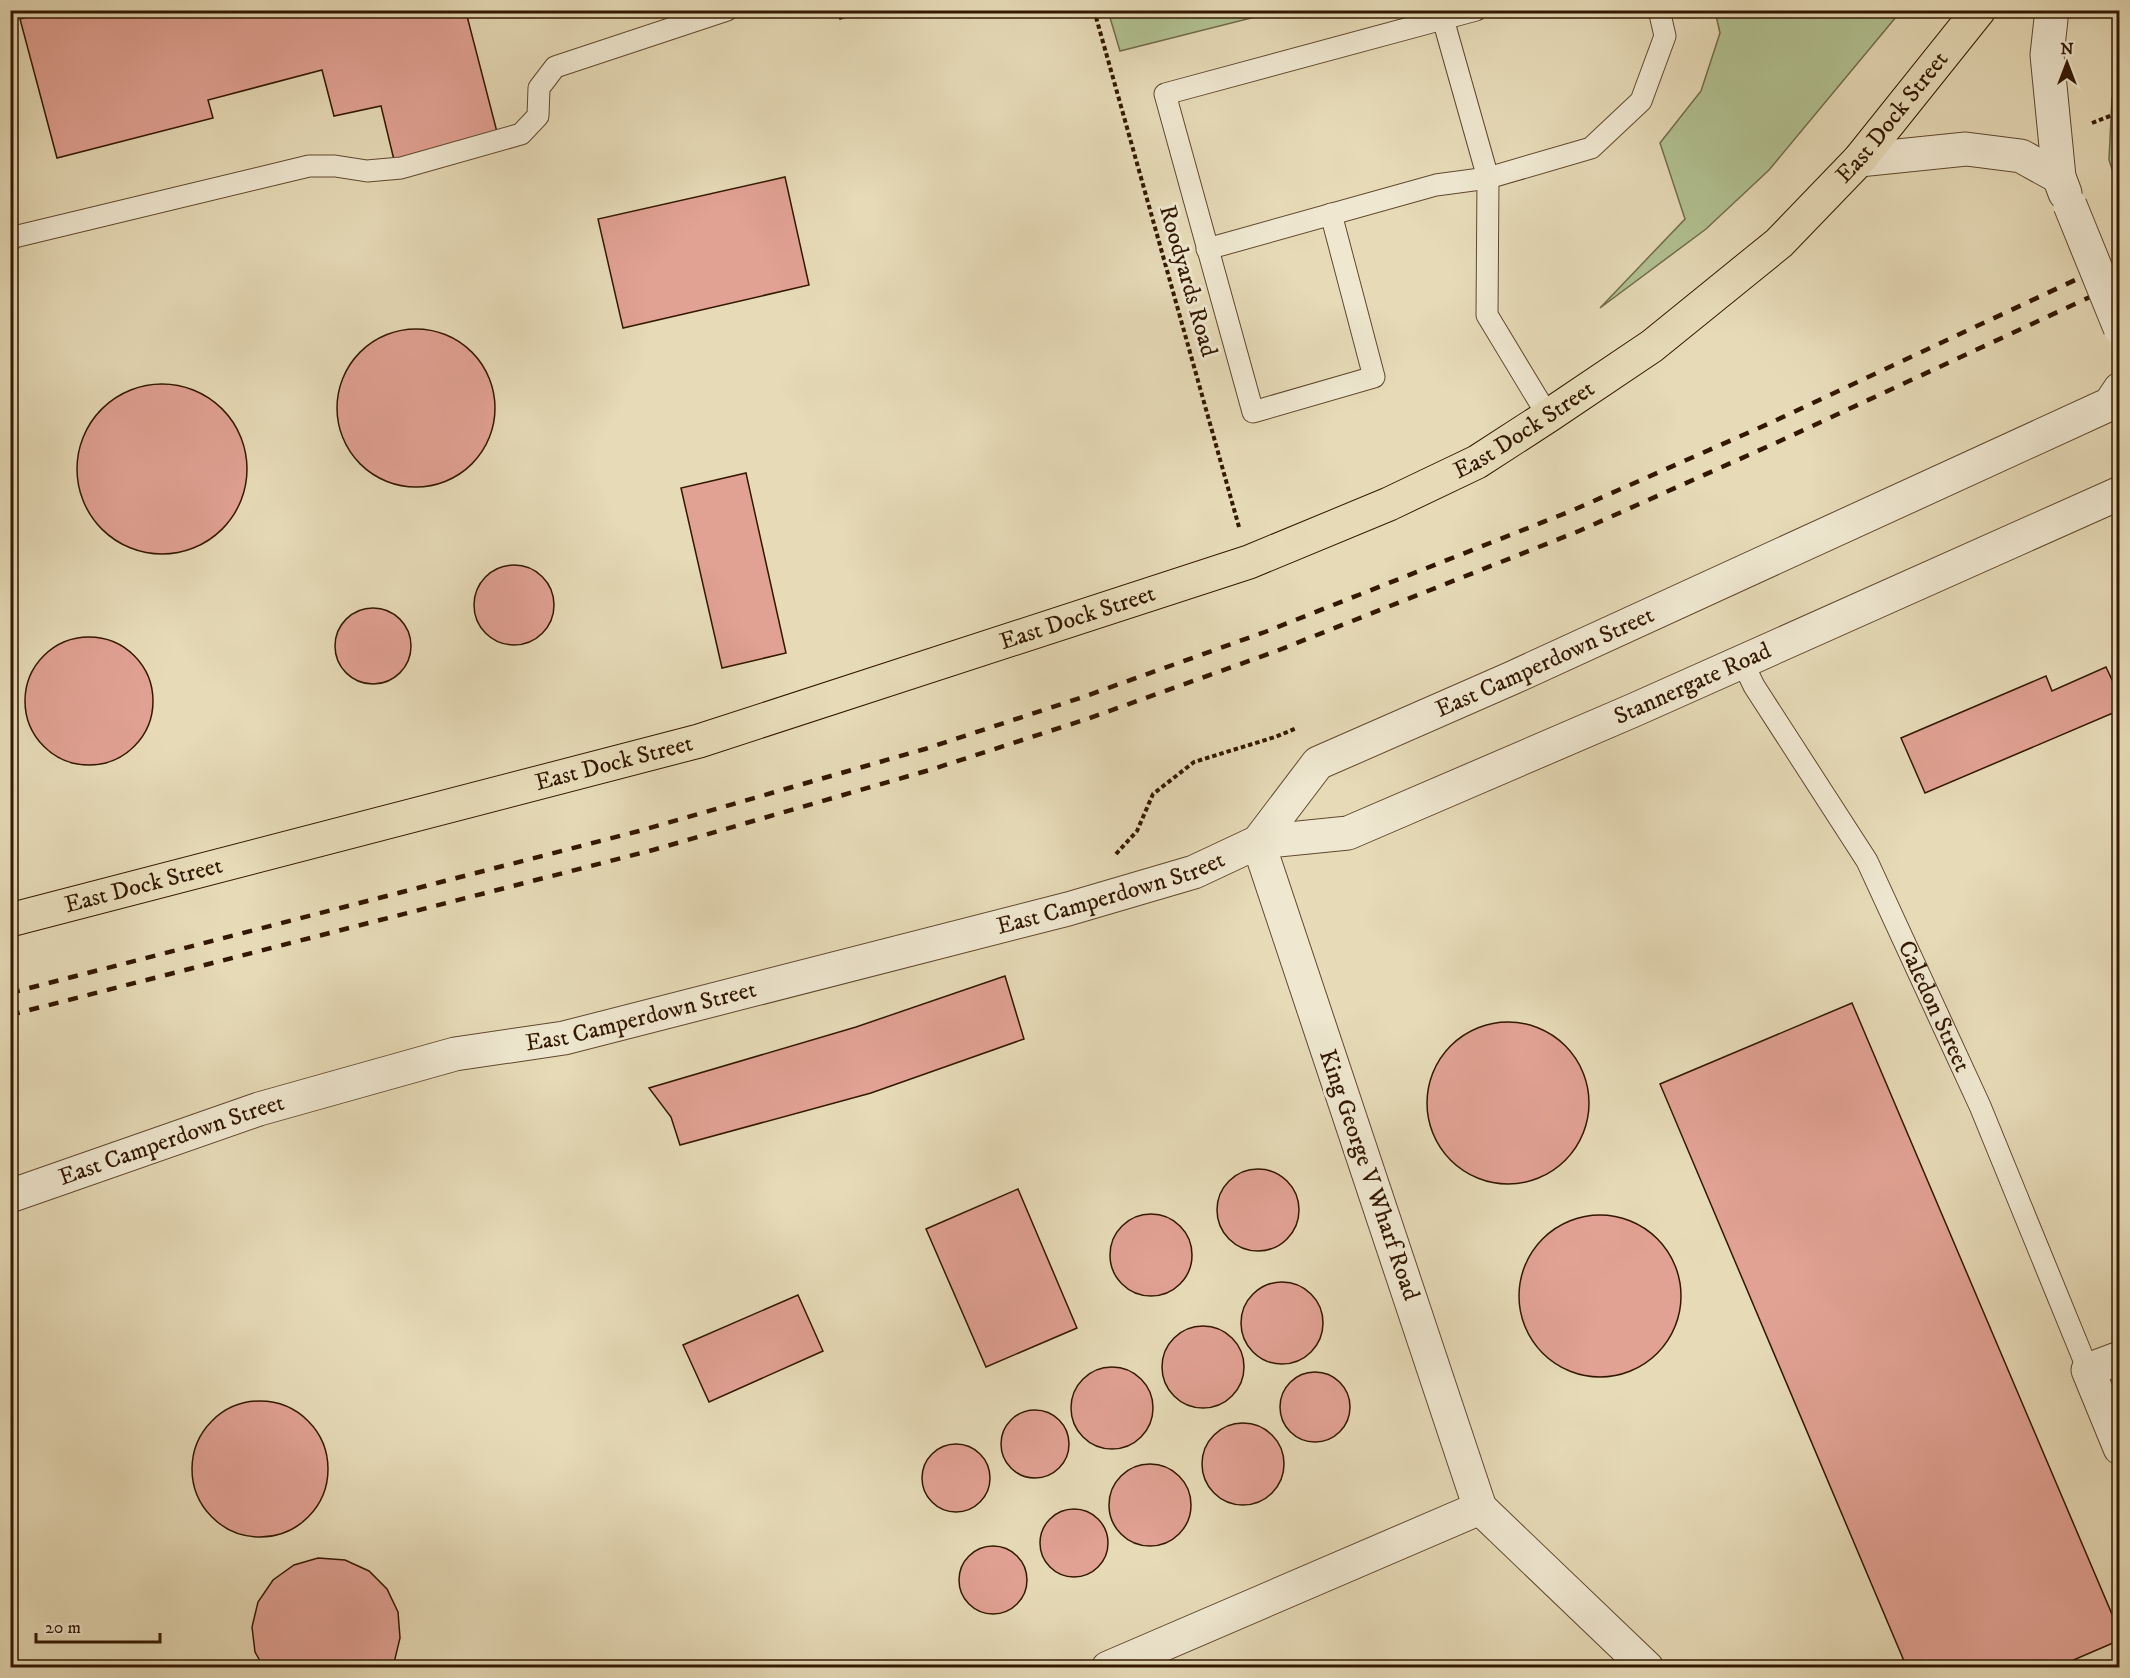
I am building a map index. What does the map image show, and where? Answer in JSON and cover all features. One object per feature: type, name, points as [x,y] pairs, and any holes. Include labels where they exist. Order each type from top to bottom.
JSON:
[{"type":"highway","name":"East Dock Street","points":[[10,920],[699,741],[1249,562],[1389,504],[1467,466],[1548,416],[1652,346],[1779,243],[1859,160],[1979,10]]},
{"type":"street","points":[[2052,10],[2048,55],[2064,191],[2120,328]]},
{"type":"street","points":[[1859,160],[1966,149],[2021,156],[2064,191]]},
{"type":"street","name":"East Camperdown Street","points":[[10,1196],[260,1108],[455,1054],[564,1038],[1068,909],[1194,873],[1258,842],[1318,763],[1512,678],[2110,404],[2120,389]]},
{"type":"street","name":"Stannergate Road","points":[[1258,842],[1348,834],[1742,662],[2120,493]]},
{"type":"street","name":"King George V Wharf Road","points":[[1258,842],[1480,1508],[1647,1668]]},
{"type":"street","points":[[2088,1370],[2120,1358]]},
{"type":"street","name":"Caledon Street","points":[[2088,1370],[2120,1448]]},
{"type":"street","points":[[1108,1668],[1480,1508]]},
{"type":"lane","points":[[12,235],[309,166],[335,166],[367,171],[401,168],[521,134],[538,116],[539,88],[555,67],[727,10]]},
{"type":"lane","points":[[1331,214],[1374,377],[1253,412],[1165,94],[1476,10]]},
{"type":"lane","points":[[1208,249],[1436,185],[1488,178],[1591,148],[1641,101],[1665,36],[1659,10]]},
{"type":"lane","points":[[1443,19],[1488,178],[1486,315],[1548,416]]},
{"type":"lane","name":"Caledon Street","points":[[1742,662],[1867,861],[1980,1106],[2088,1370]]},
{"type":"path","name":"Roodyards Road","points":[[1094,10],[1249,562]]},
{"type":"green space","points":[[1108,10],[1279,11],[1120,51]]},
{"type":"green space","points":[[1715,11],[1901,11],[1769,170],[1706,229],[1600,308],[1685,219],[1660,143],[1701,91],[1720,33]]},
{"type":"green space","points":[[2120,97],[2119,190],[2109,160],[2112,98]]},
{"type":"building","points":[[51,10],[488,10],[467,16],[497,132],[394,160],[381,106],[334,116],[322,70],[208,100],[213,118],[57,158],[20,19]]},
{"type":"building","points":[[837,10],[869,10],[840,19]]},
{"type":"building","points":[[785,177],[809,285],[623,328],[598,219]]},
{"type":"building","points":[[416,329],[446,335],[472,352],[489,378],[495,408],[489,438],[472,464],[446,481],[416,487],[386,481],[360,464],[343,438],[337,408],[343,378],[360,352],[386,335]]},
{"type":"building","points":[[162,384],[194,391],[222,409],[240,437],[247,469],[240,501],[222,529],[194,547],[162,554],[130,547],[102,529],[84,501],[77,469],[84,437],[102,409],[130,391]]},
{"type":"building","points":[[746,473],[786,653],[722,668],[681,488]]},
{"type":"building","points":[[514,565],[529,568],[542,577],[551,590],[554,605],[551,620],[542,633],[529,642],[514,645],[499,642],[486,633],[477,620],[474,605],[477,590],[486,577],[499,568]]},
{"type":"building","points":[[373,608],[387,611],[400,619],[408,632],[411,646],[408,660],[400,673],[387,681],[373,684],[359,681],[346,673],[338,660],[335,646],[338,632],[346,619],[359,611]]},
{"type":"building","points":[[89,637],[113,642],[134,656],[148,677],[153,701],[148,725],[134,746],[113,760],[89,765],[65,760],[44,746],[30,725],[25,701],[30,677],[44,656],[65,642]]},
{"type":"building","points":[[2106,667],[2120,697],[2120,710],[1925,793],[1901,738],[2046,676],[2052,691]]},
{"type":"building","points":[[1005,976],[1024,1039],[871,1093],[680,1145],[671,1117],[649,1088],[856,1027]]},
{"type":"building","points":[[1852,1003],[2120,1633],[2120,1640],[2055,1668],[1907,1668],[1660,1084]]},
{"type":"building","points":[[1508,1022],[1524,1023],[1539,1028],[1553,1035],[1565,1046],[1576,1058],[1583,1072],[1588,1087],[1588,1119],[1583,1134],[1576,1148],[1565,1160],[1553,1171],[1539,1178],[1524,1183],[1508,1184],[1492,1183],[1477,1178],[1463,1171],[1451,1160],[1440,1148],[1433,1134],[1428,1119],[1427,1103],[1428,1087],[1433,1072],[1440,1058],[1451,1046],[1463,1035],[1477,1028],[1492,1023]]},
{"type":"building","points":[[1258,1169],[1274,1172],[1287,1181],[1296,1194],[1299,1210],[1296,1226],[1287,1239],[1274,1248],[1258,1251],[1242,1248],[1229,1239],[1220,1226],[1217,1210],[1220,1194],[1229,1181],[1242,1172]]},
{"type":"building","points":[[1018,1189],[1077,1328],[986,1367],[926,1229]]},
{"type":"building","points":[[1151,1214],[1167,1217],[1180,1226],[1189,1239],[1192,1255],[1189,1271],[1180,1284],[1167,1293],[1151,1296],[1135,1293],[1122,1284],[1113,1271],[1110,1255],[1113,1239],[1122,1226],[1135,1217]]},
{"type":"building","points":[[1600,1215],[1616,1216],[1631,1221],[1645,1228],[1657,1239],[1668,1251],[1675,1265],[1680,1280],[1680,1312],[1675,1327],[1668,1341],[1657,1353],[1645,1364],[1631,1371],[1616,1376],[1600,1377],[1584,1376],[1569,1371],[1555,1364],[1543,1353],[1532,1341],[1525,1327],[1520,1312],[1519,1296],[1520,1280],[1525,1265],[1532,1251],[1543,1239],[1555,1228],[1569,1221],[1584,1216]]},
{"type":"building","points":[[1282,1282],[1298,1285],[1311,1294],[1320,1307],[1323,1323],[1320,1339],[1311,1352],[1298,1361],[1282,1364],[1266,1361],[1253,1352],[1244,1339],[1241,1323],[1244,1307],[1253,1294],[1266,1285]]},
{"type":"building","points":[[798,1295],[823,1351],[709,1402],[683,1345]]},
{"type":"building","points":[[1203,1326],[1219,1329],[1232,1338],[1241,1351],[1244,1367],[1241,1383],[1232,1396],[1219,1405],[1203,1408],[1187,1405],[1174,1396],[1165,1383],[1162,1367],[1165,1351],[1174,1338],[1187,1329]]},
{"type":"building","points":[[1112,1367],[1128,1370],[1141,1379],[1150,1392],[1153,1408],[1150,1424],[1141,1437],[1128,1446],[1112,1449],[1096,1446],[1083,1437],[1074,1424],[1071,1408],[1074,1392],[1083,1379],[1096,1370]]},
{"type":"building","points":[[1315,1372],[1328,1375],[1340,1382],[1347,1394],[1350,1407],[1347,1420],[1340,1432],[1328,1439],[1315,1442],[1302,1439],[1290,1432],[1283,1420],[1280,1407],[1283,1394],[1290,1382],[1302,1375]]},
{"type":"building","points":[[260,1401],[286,1407],[308,1421],[322,1443],[328,1469],[322,1495],[308,1517],[286,1531],[260,1537],[234,1531],[212,1517],[198,1495],[192,1469],[198,1443],[212,1421],[234,1407]]},
{"type":"building","points":[[1028,1410],[1042,1410],[1054,1415],[1064,1425],[1069,1444],[1064,1463],[1054,1473],[1042,1478],[1028,1478],[1016,1473],[1006,1463],[1001,1451],[1001,1437],[1006,1425],[1016,1415]]},
{"type":"building","points":[[1243,1423],[1259,1426],[1272,1435],[1281,1448],[1284,1464],[1281,1480],[1272,1493],[1259,1502],[1243,1505],[1227,1502],[1214,1493],[1205,1480],[1202,1464],[1205,1448],[1214,1435],[1227,1426]]},
{"type":"building","points":[[949,1444],[963,1444],[975,1449],[985,1459],[990,1478],[985,1497],[975,1507],[963,1512],[949,1512],[937,1507],[927,1497],[922,1485],[922,1471],[927,1459],[937,1449]]},
{"type":"building","points":[[1150,1464],[1166,1467],[1179,1476],[1188,1489],[1191,1505],[1188,1521],[1179,1534],[1166,1543],[1150,1546],[1134,1543],[1121,1534],[1112,1521],[1109,1505],[1112,1489],[1121,1476],[1134,1467]]},
{"type":"building","points":[[1067,1509],[1081,1509],[1093,1514],[1103,1524],[1108,1543],[1103,1562],[1093,1572],[1081,1577],[1067,1577],[1055,1572],[1045,1562],[1040,1550],[1040,1536],[1045,1524],[1055,1514]]},
{"type":"building","points":[[986,1546],[1000,1546],[1012,1551],[1022,1561],[1027,1580],[1022,1599],[1012,1609],[1000,1614],[986,1614],[974,1609],[964,1599],[959,1587],[959,1573],[964,1561],[974,1551]]},
{"type":"building","points":[[318,1558],[345,1560],[369,1571],[387,1589],[398,1612],[400,1638],[394,1663],[390,1668],[264,1668],[255,1652],[252,1627],[258,1602],[273,1580],[294,1565]]},
{"type":"railway","points":[[10,993],[639,831],[925,749],[1083,697],[1265,632],[1571,511],[1768,424],[2120,259]]},
{"type":"railway","points":[[10,1015],[653,850],[933,769],[1087,719],[1274,652],[1579,531],[1780,441],[2120,283]]}]
